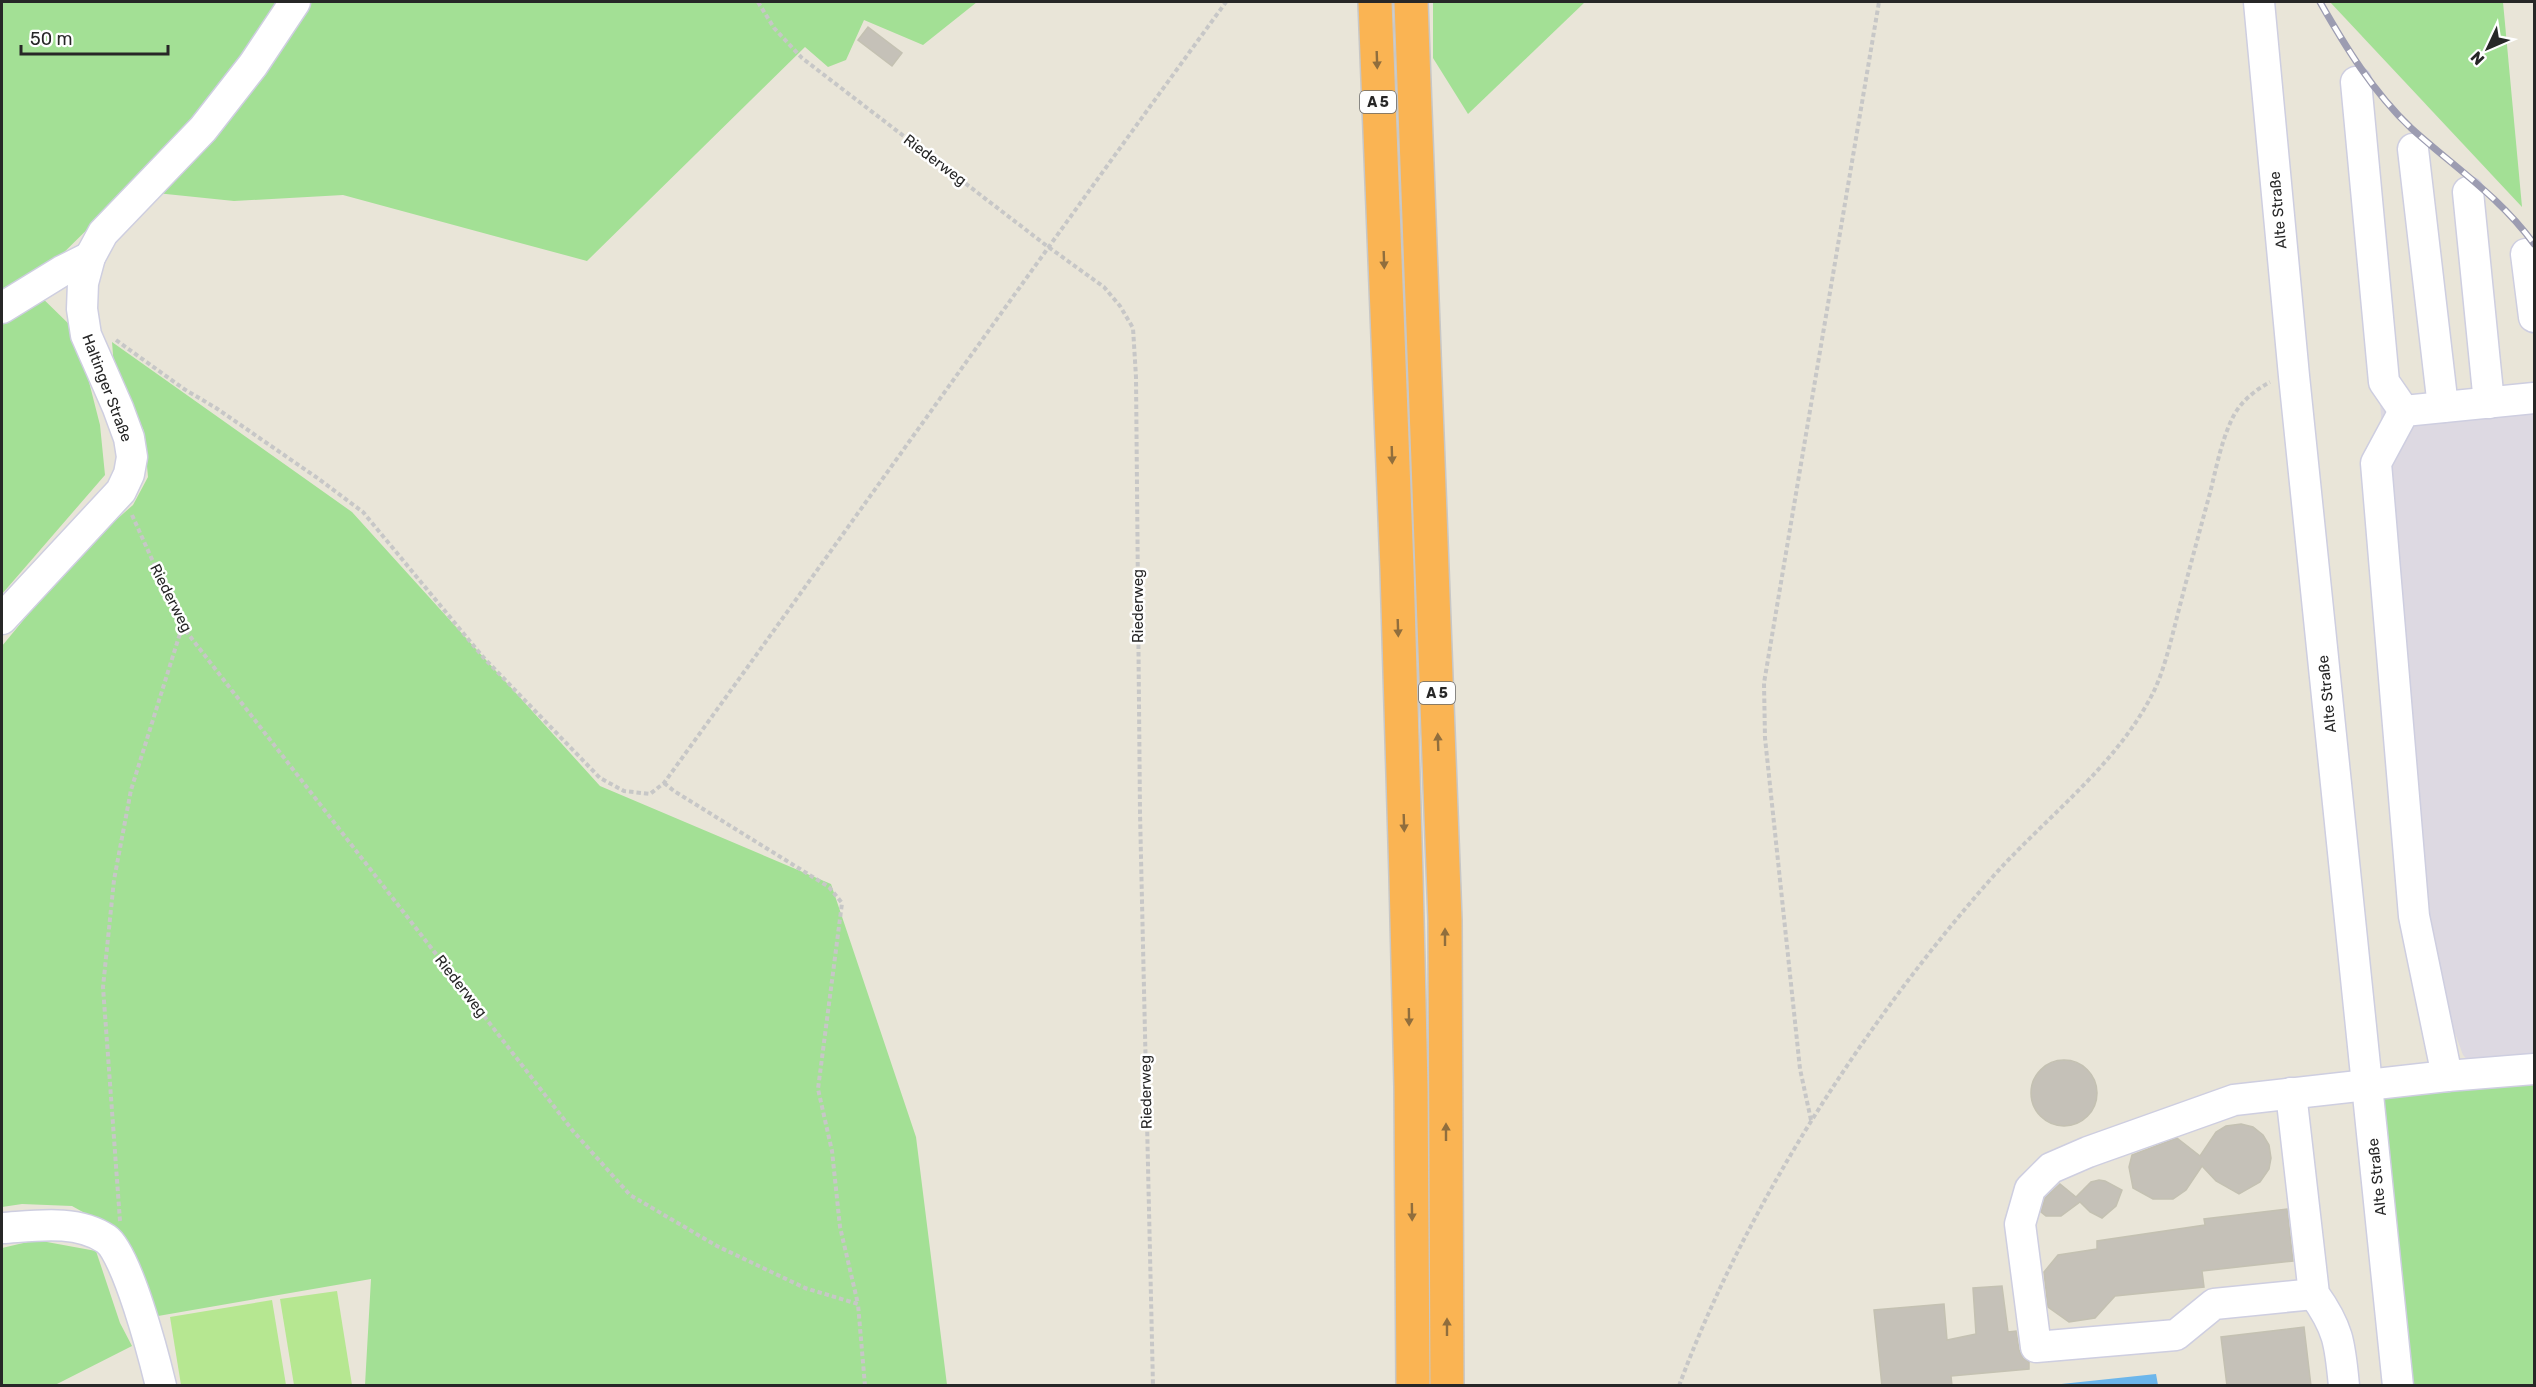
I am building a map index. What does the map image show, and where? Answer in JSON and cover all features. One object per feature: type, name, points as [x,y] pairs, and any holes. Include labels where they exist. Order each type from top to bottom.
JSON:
[{"type":"highway","name":"A 5","points":[[1375,2],[1406,877],[1411,1381]]},
{"type":"highway","name":"A 5","points":[[1411,2],[1445,920],[1447,1386]]},
{"type":"street","name":"Haltinger Straße","points":[[2,619],[121,491],[129,474],[132,457],[129,438],[86,335],[83,283],[90,257],[103,233],[204,129],[253,65],[295,2]]},
{"type":"street","name":"Alte Straße","points":[[2259,2],[2294,376],[2398,1386]]},
{"type":"street","points":[[2356,82],[2384,382],[2404,411]]},
{"type":"street","points":[[2412,149],[2443,407]]},
{"type":"street","points":[[2468,192],[2489,403]]},
{"type":"street","points":[[2526,254],[2535,317]]},
{"type":"street","points":[[2,308],[90,257]]},
{"type":"street","points":[[37,287],[51,292],[83,313]]},
{"type":"street","points":[[2404,411],[2535,398]]},
{"type":"street","points":[[2404,411],[2376,463],[2414,916],[2447,1076]]},
{"type":"street","points":[[2314,1294],[2214,1304],[2176,1335],[2036,1347],[2020,1224],[2030,1189],[2051,1168],[2088,1152],[2234,1100],[2447,1076],[2535,1069]]},
{"type":"street","points":[[2291,1093],[2314,1294],[2332,1319],[2340,1346],[2344,1386]]},
{"type":"street","points":[[2,1228],[58,1225],[88,1232],[107,1240],[123,1262],[161,1386]]},
{"type":"path","name":"Riederweg","points":[[758,2],[774,28],[802,58],[1104,287],[1120,306],[1133,328],[1136,377],[1140,824],[1153,1386]]},
{"type":"path","points":[[83,313],[183,389],[216,408],[363,512],[483,657],[600,778],[624,791],[650,794],[664,783],[873,494],[1047,246],[1226,2]]},
{"type":"path","points":[[1811,1121],[1800,1069],[1765,738],[1764,682],[1879,2]]},
{"type":"path","points":[[1679,1386],[1692,1350],[1737,1253],[1811,1121],[1907,981],[1982,889],[2103,763],[2132,729],[2154,691],[2169,648],[2219,459],[2233,417],[2245,401],[2264,385],[2278,378],[2294,376]]},
{"type":"path","name":"Riederweg","points":[[121,491],[182,626],[573,1131],[630,1196],[736,1255],[805,1288],[858,1304]]},
{"type":"path","points":[[123,1262],[103,987],[114,880],[131,790],[182,626]]},
{"type":"path","points":[[664,783],[829,887],[842,903],[818,1089],[832,1151],[840,1227],[858,1304],[865,1386]]},
{"type":"shaded area","points":[[2534,386],[2534,1058],[2473,1066],[2463,1055],[2442,998],[2418,907],[2380,402]]},
{"type":"green space","points":[[2,2],[977,2],[923,45],[864,20],[846,60],[828,67],[805,47],[587,261],[343,195],[234,201],[127,190],[30,286],[76,331],[100,425],[105,475],[2,594]]},
{"type":"green space","points":[[1433,2],[1585,2],[1468,114],[1433,58]]},
{"type":"green space","points":[[2330,2],[2503,2],[2522,207]]},
{"type":"green space","points":[[112,342],[352,512],[600,786],[831,884],[916,1137],[947,1385],[365,1385],[371,1279],[158,1316],[143,1273],[119,1232],[72,1206],[22,1204],[2,1207],[2,646],[49,589],[108,527],[133,505],[148,477],[144,431],[114,367]]},
{"type":"green space","points":[[2534,1080],[2534,1385],[2412,1385],[2379,1096]]},
{"type":"green space","points":[[36,1240],[96,1251],[120,1323],[132,1346],[55,1385],[2,1385],[2,1248]]},
{"type":"green space","points":[[337,1291],[352,1385],[294,1385],[280,1299]]},
{"type":"green space","points":[[272,1300],[286,1385],[181,1385],[170,1317]]},
{"type":"water","points":[[2156,1374],[2158,1385],[2052,1385]]},
{"type":"building","points":[[868,27],[902,53],[892,66],[858,40]]},
{"type":"building","points":[[2064,1060],[2077,1063],[2087,1070],[2094,1080],[2097,1093],[2094,1106],[2087,1116],[2077,1123],[2064,1126],[2051,1123],[2041,1116],[2034,1106],[2031,1093],[2034,1080],[2041,1070],[2051,1063]]},
{"type":"building","points":[[2241,1124],[2253,1127],[2263,1135],[2269,1145],[2271,1158],[2269,1169],[2260,1182],[2239,1194],[2216,1181],[2202,1166],[2186,1190],[2173,1199],[2153,1199],[2133,1188],[2129,1167],[2132,1155],[2177,1138],[2200,1156],[2216,1132],[2226,1126]]},
{"type":"building","points":[[2099,1180],[2122,1190],[2116,1206],[2102,1218],[2090,1212],[2080,1202],[2061,1216],[2046,1216],[2041,1212],[2045,1198],[2060,1184],[2076,1197],[2091,1182]]},
{"type":"building","points":[[2287,1209],[2293,1261],[2202,1271],[2204,1287],[2115,1296],[2095,1318],[2069,1322],[2048,1307],[2044,1272],[2058,1255],[2097,1249],[2097,1241],[2205,1225],[2204,1219]]},
{"type":"building","points":[[2002,1286],[2008,1332],[2016,1331],[2019,1350],[2023,1358],[2029,1362],[2029,1369],[1951,1376],[1952,1386],[1882,1386],[1874,1310],[1944,1304],[1947,1340],[1976,1334],[1973,1288]]},
{"type":"building","points":[[2304,1327],[2311,1386],[2227,1386],[2221,1337]]},
{"type":"railway","points":[[2320,2],[2361,68],[2397,114],[2491,196],[2534,244]]}]
